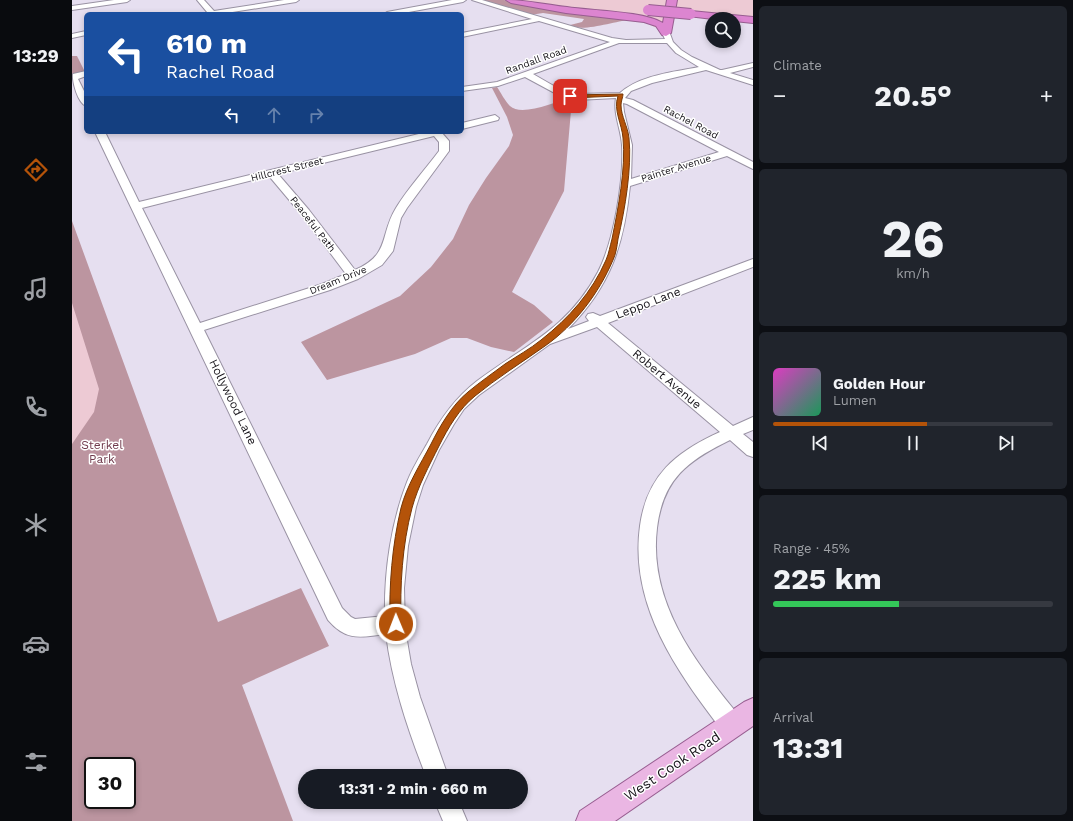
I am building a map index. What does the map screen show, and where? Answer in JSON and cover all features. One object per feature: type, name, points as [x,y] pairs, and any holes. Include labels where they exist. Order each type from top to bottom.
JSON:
[{"type":"highway","points":[[510,0],[566,10],[646,19],[659,24],[667,37]]},
{"type":"highway","points":[[544,0],[646,7],[753,20]]},
{"type":"highway","points":[[667,37],[672,0]]},
{"type":"highway","points":[[692,12],[753,14]]},
{"type":"main road","name":"West Cook Road","points":[[590,821],[743,718]]},
{"type":"street","points":[[75,0],[78,9],[127,0]]},
{"type":"street","points":[[200,0],[209,12]]},
{"type":"street","points":[[222,12],[296,0]]},
{"type":"street","points":[[409,12],[463,0]]},
{"type":"street","points":[[475,0],[616,42],[667,37],[683,55],[708,68],[753,83]]},
{"type":"street","points":[[464,34],[539,19]]},
{"type":"street","points":[[72,36],[84,33]]},
{"type":"street","name":"Randall Road","points":[[464,89],[498,84],[616,42]]},
{"type":"street","points":[[722,73],[753,65]]},
{"type":"street","points":[[435,769],[413,708],[397,646],[395,595],[398,552],[402,528],[413,487],[447,423],[465,400],[508,366],[543,343],[581,308],[611,259],[625,184],[626,142],[618,104],[620,97],[626,91],[639,84],[708,68]]},
{"type":"street","points":[[84,74],[76,76],[74,79],[84,99]]},
{"type":"street","name":"Rachel Road","points":[[526,74],[564,96],[620,97],[753,166]]},
{"type":"street","points":[[464,126],[496,118]]},
{"type":"street","name":"Hollywood Lane","points":[[101,134],[197,328],[335,614],[344,624],[355,628],[396,624]]},
{"type":"street","name":"Hillcrest Street","points":[[136,206],[272,173],[416,134]]},
{"type":"street","name":"Dream Drive","points":[[197,328],[326,287],[354,276],[369,268],[383,256],[389,246],[394,224],[402,207],[443,154],[445,148],[444,141],[439,134]]},
{"type":"street","name":"Painter Avenue","points":[[625,184],[727,153]]},
{"type":"street","name":"Peaceful Path","points":[[272,173],[305,212],[354,276]]},
{"type":"street","name":"Leppo Lane","points":[[543,343],[753,263]]},
{"type":"street","name":"Robert Avenue","points":[[581,308],[600,322],[753,451]]},
{"type":"street","points":[[743,718],[690,668],[663,621],[649,581],[646,545],[652,506],[664,480],[684,460],[710,444],[753,423]]},
{"type":"street","points":[[450,809],[455,821]]},
{"type":"green space","points":[[479,0],[504,0],[629,20],[582,28],[570,25],[582,22],[584,19],[543,13],[530,15]]},
{"type":"green space","points":[[504,0],[753,0],[753,22],[741,20],[741,12],[705,12],[705,17],[675,15],[659,28],[646,22]]},
{"type":"green space","points":[[72,56],[77,56],[84,72],[72,75]]},
{"type":"green space","points":[[497,87],[508,104],[515,109],[522,110],[539,108],[569,98],[572,99],[564,191],[512,292],[534,305],[553,322],[514,352],[491,347],[467,338],[451,338],[415,354],[327,380],[301,342],[400,296],[431,267],[453,239],[469,205],[509,146],[513,135],[507,117],[492,88]]},
{"type":"green space","points":[[72,221],[218,622],[301,588],[329,646],[242,685],[293,821],[72,821],[72,444],[94,412],[99,389],[72,303]]},
{"type":"green space","name":"Sterkel Park","points":[[72,275],[139,470],[72,494]]},
{"type":"route","points":[[396,624],[395,595],[398,552],[402,528],[413,487],[444,428],[454,413],[471,394],[508,366],[543,343],[573,317],[597,284],[611,259],[625,184],[627,147],[618,104],[622,95],[585,97],[570,96]]}]
